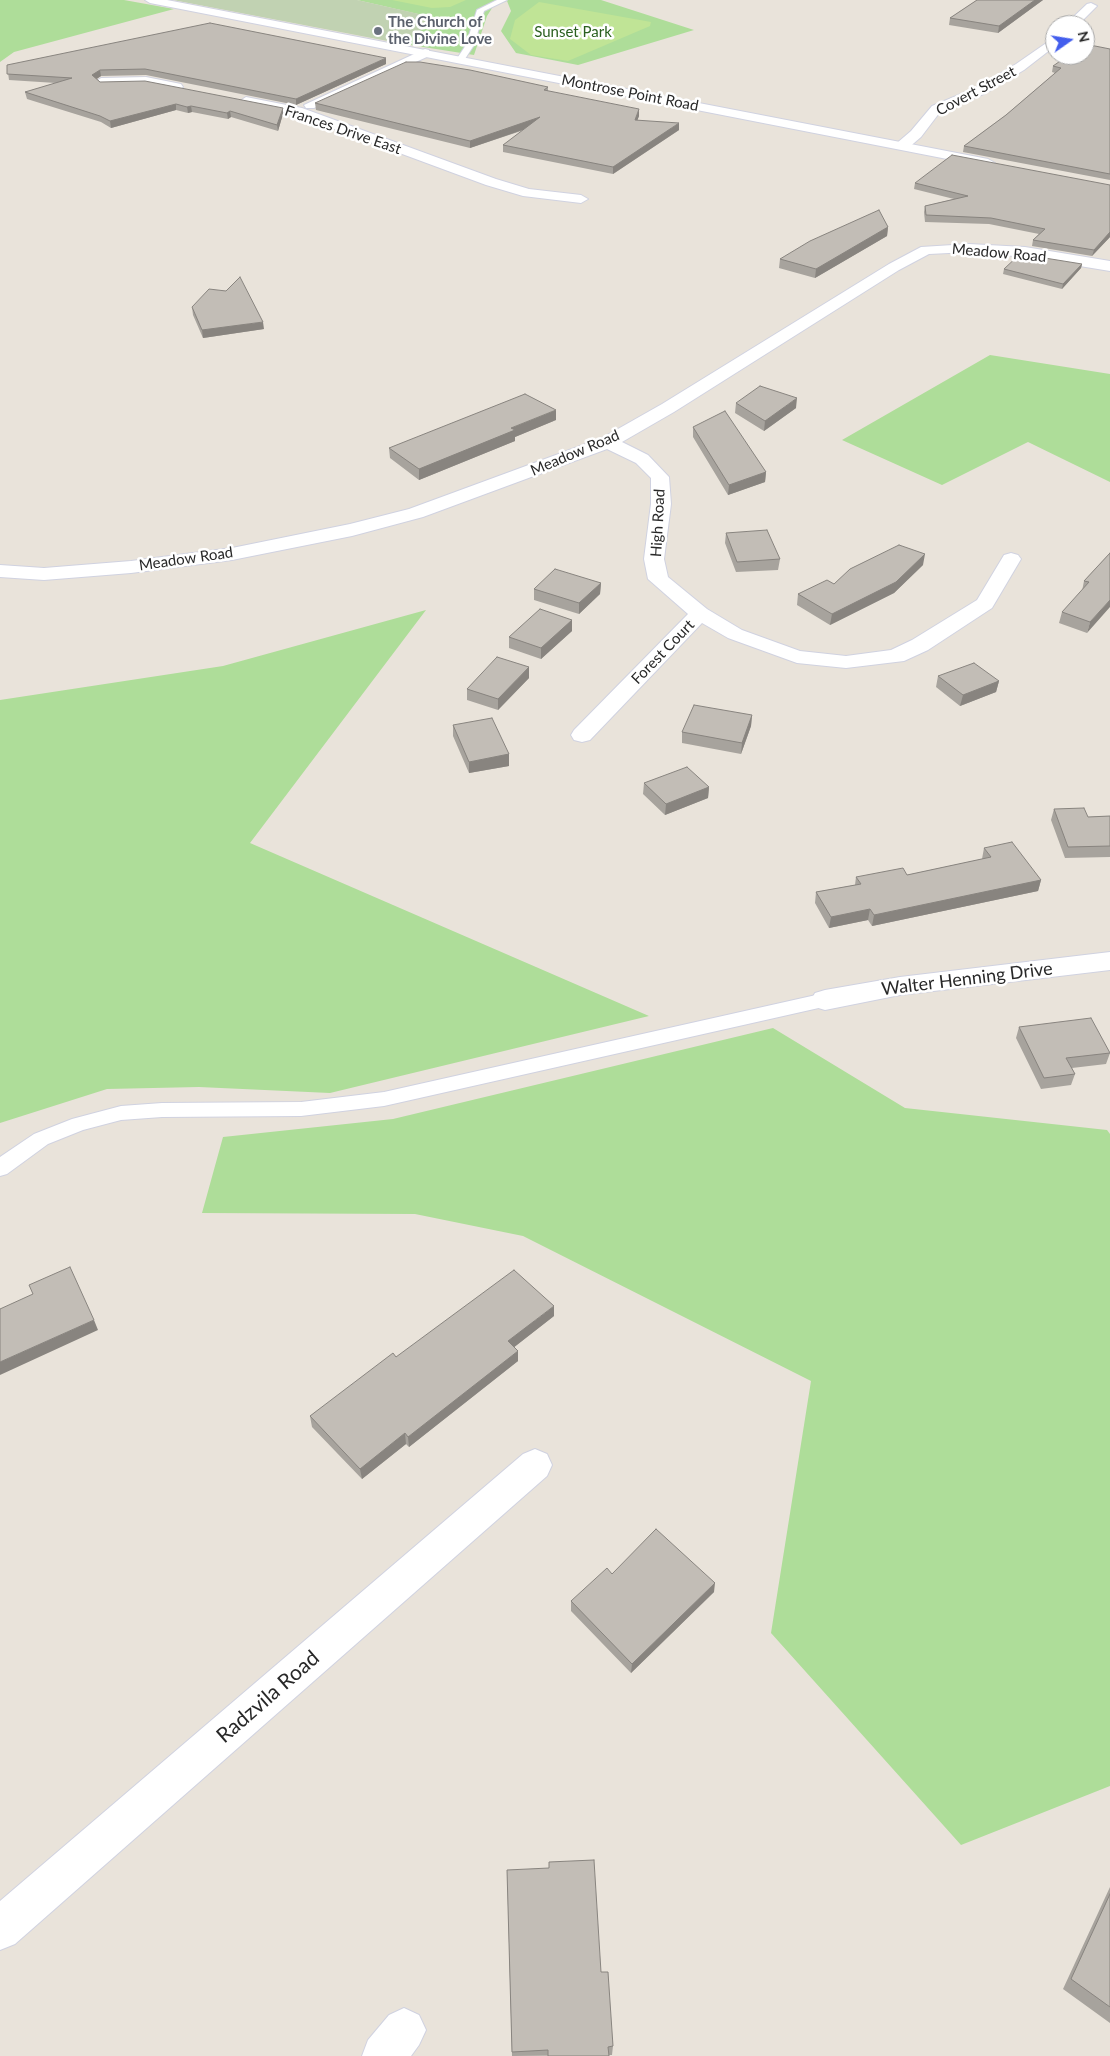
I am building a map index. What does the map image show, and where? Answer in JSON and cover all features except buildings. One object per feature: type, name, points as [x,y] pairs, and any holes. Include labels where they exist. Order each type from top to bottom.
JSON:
[{"type":"street","name":"Montrose Point Road","points":[[150,0],[997,164]]},
{"type":"street","points":[[1082,15],[1091,6]]},
{"type":"street","name":"Covert Street","points":[[902,146],[916,134],[936,110],[982,90],[1020,67],[1045,48]]},
{"type":"street","points":[[297,111],[425,53]]},
{"type":"street","points":[[101,82],[146,81],[193,91]]},
{"type":"street","name":"Frances Drive East","points":[[231,98],[297,111],[491,182],[528,193],[581,199]]},
{"type":"street","name":"Meadow Road","points":[[0,570],[44,574],[131,567],[232,554],[352,530],[416,513],[608,442],[668,408],[894,267],[926,250],[969,248],[1025,252],[1110,266]]},
{"type":"street","name":"High Road","points":[[608,442],[642,458],[660,476],[662,504],[654,559],[658,579],[700,613]]},
{"type":"street","name":"Forest Court","points":[[582,735],[700,613],[734,634],[797,657],[846,662],[874,660],[896,656],[920,645],[985,604],[1011,559]]},
{"type":"street","name":"Walter Henning Drive","points":[[825,1000],[900,986],[1110,961]]},
{"type":"street","name":"Radzvila Road","points":[[0,1929],[535,1465]]},
{"type":"lane","points":[[460,60],[470,45],[481,10],[503,0]]},
{"type":"lane","points":[[0,1168],[41,1140],[79,1124],[121,1113],[162,1110],[300,1109],[384,1099],[825,1000]]},
{"type":"green space","points":[[0,0],[124,0],[174,9],[14,52],[0,62]]},
{"type":"green space","name":"The Church of the Divine Love","points":[[173,0],[357,0],[441,19],[398,43]]},
{"type":"green space","name":"Sunset Park","points":[[357,0],[601,0],[694,30],[578,65],[516,53],[501,31],[511,11],[507,1],[494,5],[487,16],[474,55],[398,43],[440,19]]},
{"type":"green space","points":[[392,0],[466,0],[450,7],[432,8]]},
{"type":"green space","points":[[539,2],[651,22],[650,26],[568,61],[531,55],[510,39],[515,20]]},
{"type":"green space","points":[[990,355],[1110,374],[1110,482],[1028,442],[942,485],[842,440]]},
{"type":"green space","points":[[426,610],[250,843],[649,1016],[330,1093],[199,1087],[107,1089],[0,1123],[0,700],[223,666]]},
{"type":"green space","points":[[773,1028],[905,1108],[1107,1130],[1110,1134],[1110,1786],[961,1845],[771,1633],[811,1381],[523,1236],[415,1214],[202,1213],[223,1137],[393,1119]]},
{"type":"place","name":"The Church of the Divine Love","points":[[378,31]]}]
